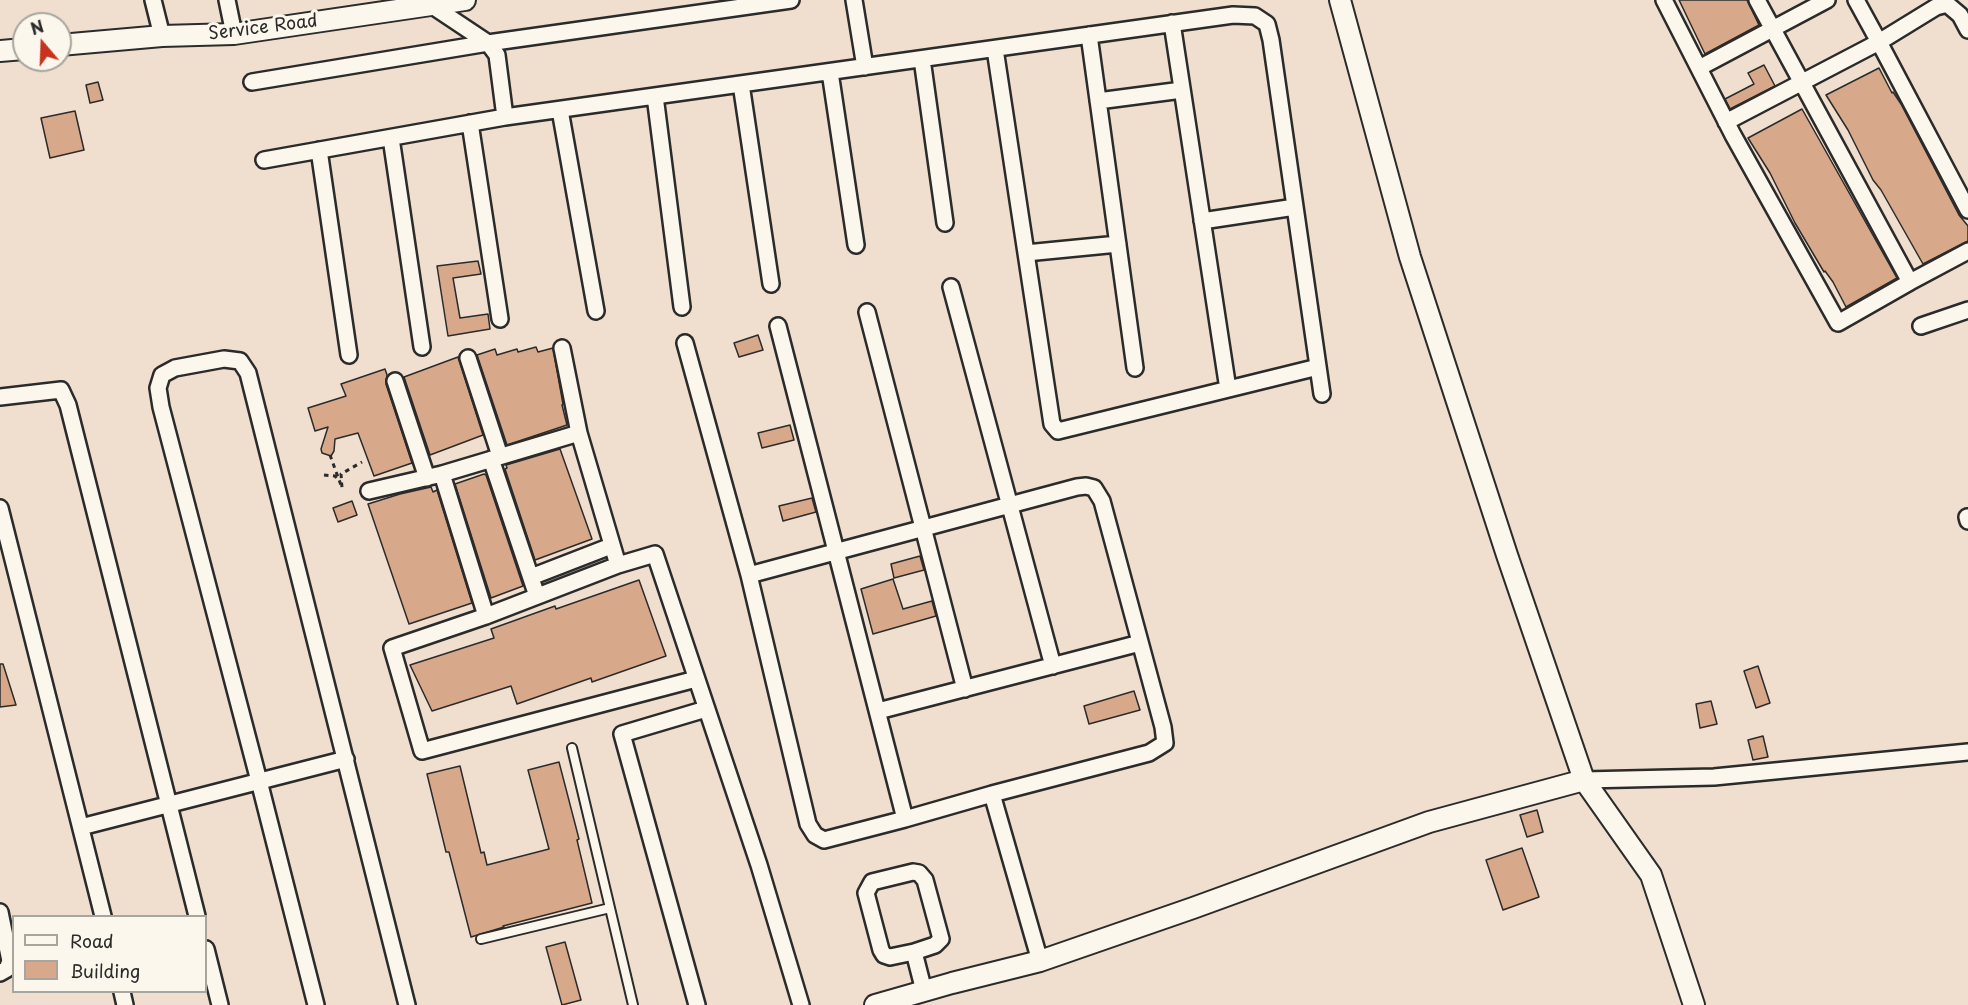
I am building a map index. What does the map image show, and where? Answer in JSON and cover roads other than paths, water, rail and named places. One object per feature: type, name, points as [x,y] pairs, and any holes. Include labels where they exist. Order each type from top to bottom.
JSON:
[{"type":"street","points":[[153,0],[162,36]]},
{"type":"street","points":[[227,0],[234,34]]},
{"type":"street","name":"Service Road","points":[[72,44],[162,36],[234,34],[465,0]]},
{"type":"street","points":[[252,82],[488,43],[791,0]]},
{"type":"street","points":[[854,0],[865,67]]},
{"type":"street","points":[[1341,0],[1410,257],[1507,555],[1584,780],[1651,874],[1694,1005]]},
{"type":"street","points":[[1664,0],[1726,122],[1838,323],[1968,250]]},
{"type":"street","points":[[1757,0],[1910,282]]},
{"type":"street","points":[[1699,68],[1827,0]]},
{"type":"street","points":[[1856,0],[1968,210]]},
{"type":"street","points":[[1726,122],[1879,42],[1936,7],[1947,4],[1960,15],[1968,30]]},
{"type":"street","points":[[431,5],[488,43],[498,55],[505,117]]},
{"type":"street","points":[[264,160],[505,117],[1172,23],[1233,15],[1255,16],[1267,24],[1271,40],[1322,394]]},
{"type":"street","points":[[1172,23],[1228,389]]},
{"type":"street","points":[[1089,35],[1135,368]]},
{"type":"street","points":[[995,49],[1052,424],[1058,431],[1318,366]]},
{"type":"street","points":[[922,59],[945,223]]},
{"type":"street","points":[[830,72],[856,244]]},
{"type":"street","points":[[741,84],[771,284]]},
{"type":"street","points":[[1098,100],[1182,90]]},
{"type":"street","points":[[655,96],[682,307]]},
{"type":"street","points":[[560,110],[596,311]]},
{"type":"street","points":[[470,123],[500,319]]},
{"type":"street","points":[[391,138],[422,346]]},
{"type":"street","points":[[319,150],[349,355]]},
{"type":"street","points":[[1202,220],[1295,207]]},
{"type":"street","points":[[1026,253],[1118,244]]},
{"type":"street","points":[[951,287],[1053,666]]},
{"type":"street","points":[[1921,326],[1968,310]]},
{"type":"street","points":[[867,312],[965,689]]},
{"type":"street","points":[[778,326],[905,819]]},
{"type":"street","points":[[685,343],[749,574],[808,824],[815,835],[824,840],[905,819],[1149,753],[1165,743],[1163,727],[1102,501],[1094,488],[1077,487],[749,574]]},
{"type":"street","points":[[562,348],[579,433],[618,565]]},
{"type":"street","points":[[468,358],[495,458],[537,596]]},
{"type":"street","points":[[316,1005],[161,407],[158,388],[162,375],[175,368],[224,360],[240,361],[248,373],[407,1005]]},
{"type":"street","points":[[395,381],[434,476],[486,616]]},
{"type":"street","points":[[0,397],[61,390],[68,405],[197,915]]},
{"type":"street","points":[[369,491],[434,476],[579,433]]},
{"type":"street","points":[[0,508],[103,915]]},
{"type":"street","points":[[531,577],[611,546]]},
{"type":"street","points":[[696,679],[422,751],[392,648],[486,616],[618,565],[655,554],[759,865],[801,1005]]},
{"type":"street","points":[[878,711],[1140,643]]},
{"type":"street","points":[[696,1005],[622,734],[706,709]]},
{"type":"street","points":[[875,1005],[1040,961],[1429,822],[1584,780],[1714,777],[1968,752]]},
{"type":"street","points":[[81,827],[346,759]]},
{"type":"street","points":[[992,794],[1040,961]]},
{"type":"street","points":[[913,872],[919,873],[925,880],[941,939],[935,945],[914,952],[890,957],[884,955],[866,893],[872,882],[913,872]]},
{"type":"street","points":[[0,973],[7,969],[10,961],[1,922]]},
{"type":"street","points":[[914,952],[924,991]]},
{"type":"street","points":[[207,953],[220,1005]]},
{"type":"lane","points":[[572,748],[633,1005]]},
{"type":"lane","points":[[481,939],[610,908]]}]
